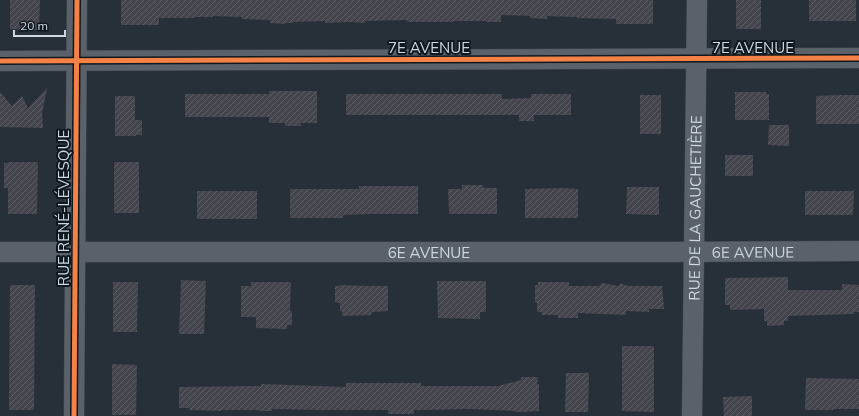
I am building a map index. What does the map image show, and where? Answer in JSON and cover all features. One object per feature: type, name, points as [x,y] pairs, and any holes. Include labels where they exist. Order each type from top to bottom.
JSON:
[{"type":"street","name":"RUE RENÉ-LÉVESQUE","points":[[74,416],[77,0]]},
{"type":"street","name":"RUE DE LA GAUCHETIÈRE","points":[[692,416],[697,0]]},
{"type":"street","name":"7E AVENUE","points":[[0,61],[859,58]]},
{"type":"street","name":"6E AVENUE","points":[[0,252],[859,251]]},
{"type":"building","points":[[10,0],[40,0],[39,30],[10,29]]},
{"type":"building","points":[[121,0],[653,0],[653,24],[616,24],[616,19],[547,16],[547,19],[530,18],[530,16],[501,15],[501,22],[407,22],[407,20],[365,21],[365,23],[325,23],[326,21],[294,22],[285,24],[270,23],[270,20],[213,16],[194,18],[159,18],[159,25],[121,25]]},
{"type":"building","points":[[736,0],[761,0],[761,29],[736,29]]},
{"type":"building","points":[[809,0],[856,0],[856,21],[809,21]]},
{"type":"building","points":[[47,88],[42,114],[43,128],[0,127],[0,92],[12,106],[22,96],[28,108]]},
{"type":"building","points":[[269,91],[317,91],[317,123],[301,123],[301,126],[285,126],[285,123],[269,123],[269,117],[185,117],[185,94],[269,94]]},
{"type":"building","points":[[735,92],[766,92],[766,94],[769,94],[769,120],[735,120]]},
{"type":"building","points":[[346,94],[502,94],[502,99],[531,98],[531,94],[571,94],[571,115],[534,115],[534,121],[519,121],[519,115],[346,115]]},
{"type":"building","points":[[640,95],[661,95],[661,134],[640,134]]},
{"type":"building","points":[[859,95],[859,124],[816,124],[816,96]]},
{"type":"building","points":[[115,96],[135,96],[135,120],[142,120],[142,135],[115,136]]},
{"type":"building","points":[[769,125],[789,125],[789,146],[768,145]]},
{"type":"building","points":[[725,155],[753,155],[753,176],[725,176]]},
{"type":"building","points":[[38,162],[37,214],[8,214],[8,188],[4,188],[4,163]]},
{"type":"building","points":[[114,162],[139,162],[139,213],[114,213]]},
{"type":"building","points":[[462,185],[483,185],[483,188],[497,188],[497,214],[449,214],[448,189],[462,189]]},
{"type":"building","points":[[359,186],[418,186],[418,214],[343,215],[343,218],[290,218],[290,189],[359,189]]},
{"type":"building","points":[[627,187],[659,187],[659,215],[626,214]]},
{"type":"building","points":[[525,189],[578,189],[578,218],[525,218]]},
{"type":"building","points":[[197,191],[257,191],[257,219],[197,219]]},
{"type":"building","points":[[805,191],[854,191],[853,215],[805,215]]},
{"type":"building","points":[[788,277],[788,290],[842,290],[842,284],[859,285],[859,312],[854,312],[854,314],[788,316],[788,321],[784,321],[784,325],[767,326],[767,321],[764,321],[764,309],[730,310],[730,305],[725,305],[725,278]]},
{"type":"building","points":[[181,280],[206,281],[204,334],[179,334]]},
{"type":"building","points":[[437,281],[486,281],[486,312],[480,312],[480,319],[438,318]]},
{"type":"building","points":[[113,282],[138,282],[137,332],[113,332]]},
{"type":"building","points":[[251,282],[291,282],[290,311],[292,311],[292,325],[287,325],[287,329],[256,328],[256,317],[241,317],[241,286],[251,286]]},
{"type":"building","points":[[538,282],[569,282],[569,286],[599,286],[602,283],[619,286],[620,283],[628,286],[662,286],[664,309],[649,309],[649,312],[626,311],[626,315],[578,313],[578,318],[558,318],[558,315],[542,315],[542,312],[537,312],[537,303],[535,303],[535,285],[538,285]]},
{"type":"building","points":[[10,285],[35,285],[34,410],[9,410]]},
{"type":"building","points":[[335,286],[388,286],[388,311],[372,312],[371,315],[342,316],[342,311],[340,311],[340,303],[335,302]]},
{"type":"building","points":[[622,346],[654,346],[654,412],[622,411]]},
{"type":"building","points":[[112,364],[137,365],[136,415],[112,415]]},
{"type":"building","points":[[566,373],[589,373],[588,412],[565,412]]},
{"type":"building","points":[[521,377],[538,377],[537,384],[539,384],[539,411],[515,412],[470,409],[414,410],[414,414],[388,414],[388,410],[272,409],[272,411],[221,411],[189,410],[190,408],[179,408],[179,387],[261,386],[261,384],[346,387],[346,383],[421,383],[421,386],[498,386],[521,380]]},
{"type":"building","points":[[806,378],[859,379],[859,409],[805,410]]},
{"type":"building","points":[[752,396],[752,416],[724,416],[723,397]]},
{"type":"cycle path","points":[[74,416],[77,0]]},
{"type":"cycle path","points":[[0,61],[859,58]]}]
